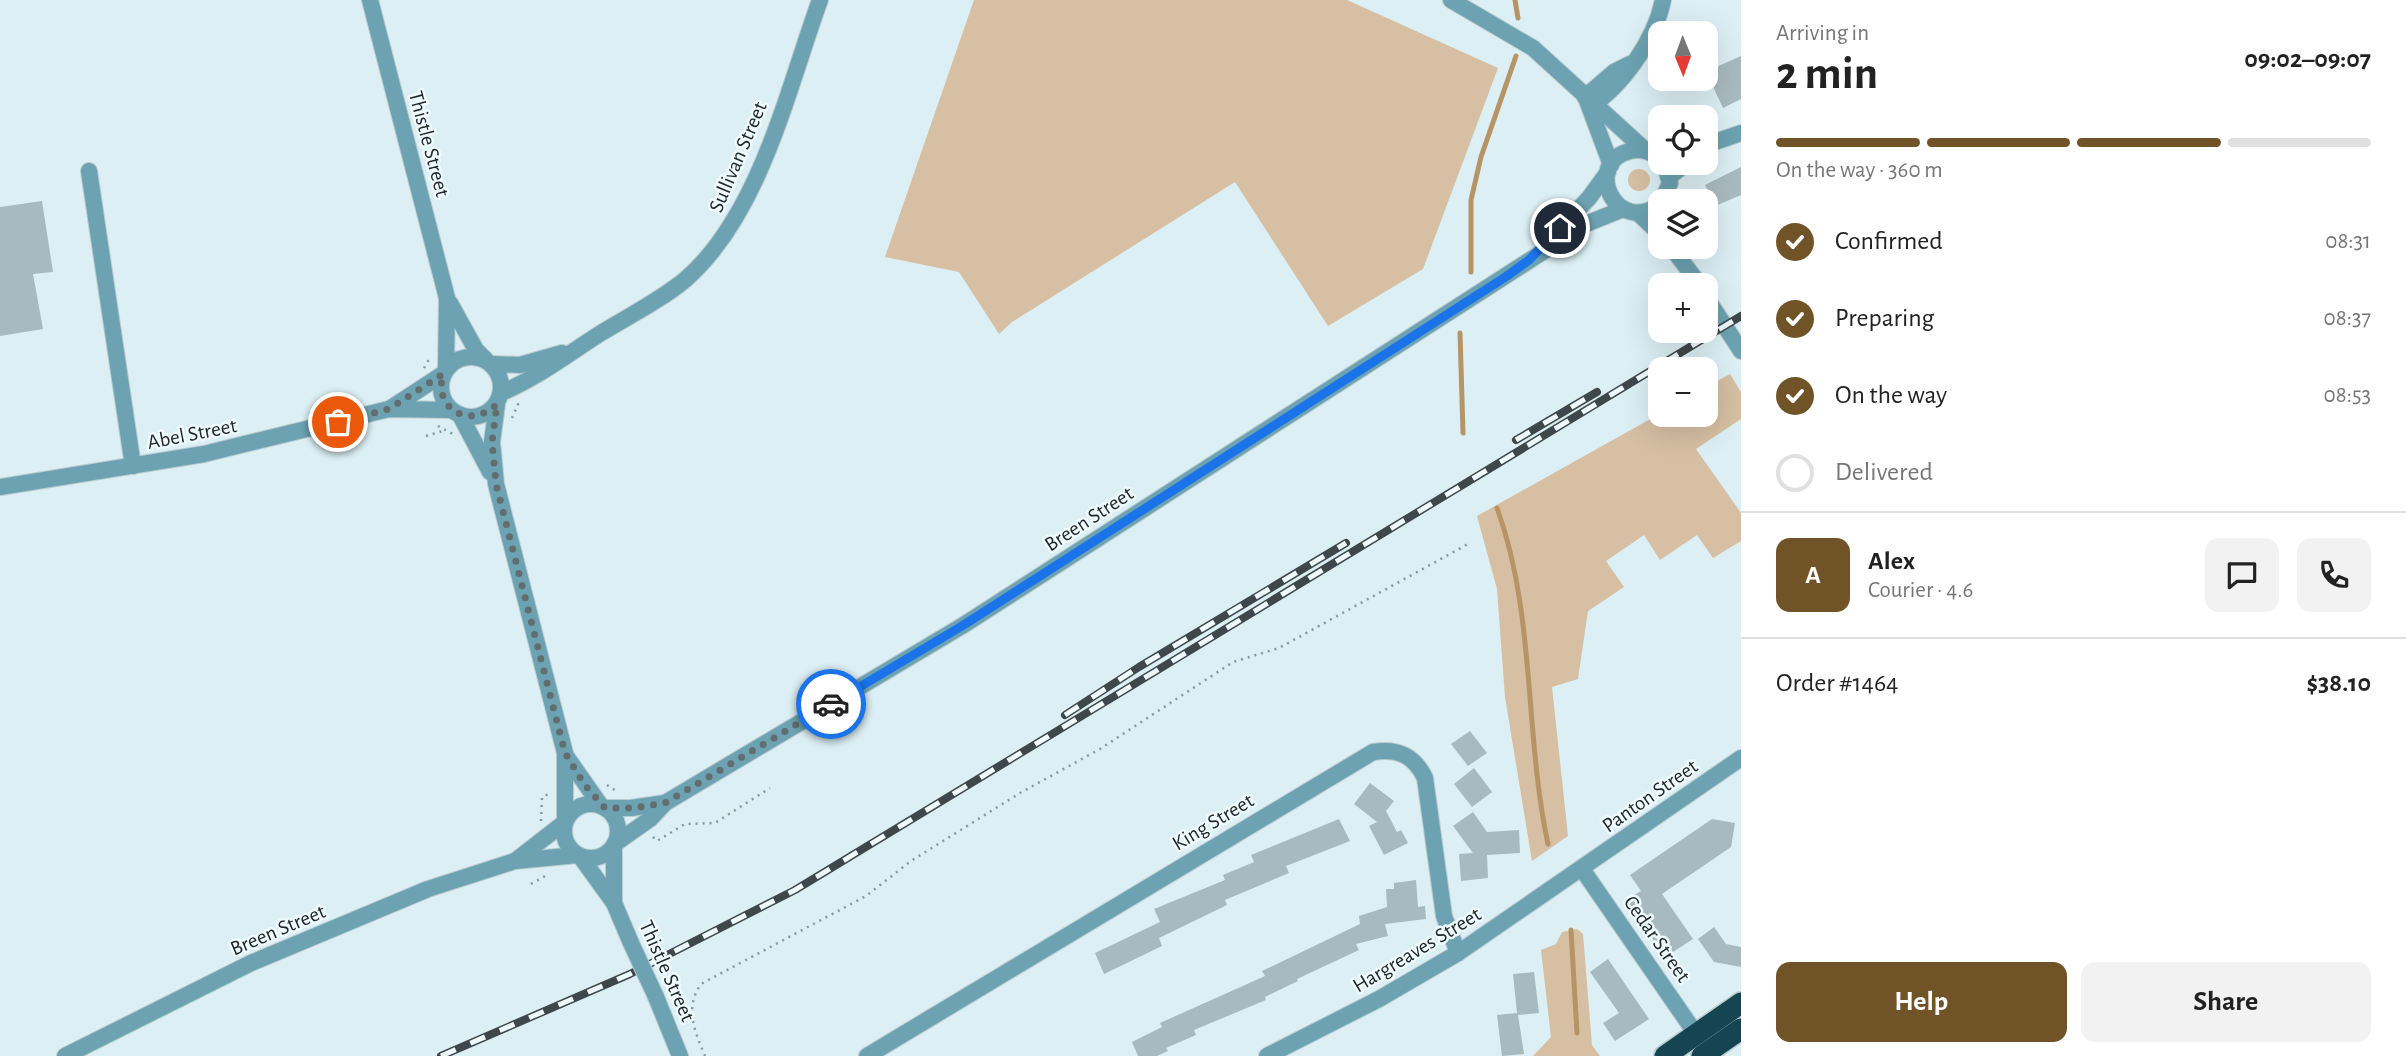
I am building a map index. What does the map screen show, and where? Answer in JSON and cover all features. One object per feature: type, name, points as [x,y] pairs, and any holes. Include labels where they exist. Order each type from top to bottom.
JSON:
[{"type":"highway","points":[[1702,1047],[1741,1003]]},
{"type":"highway","points":[[1665,1056],[1702,1047],[1741,1029]]},
{"type":"street","name":"Thistle Street","points":[[370,0],[447,298],[476,349],[489,362]]},
{"type":"street","name":"Sullivan Street","points":[[499,399],[684,280],[720,244],[734,223],[759,171],[820,0]]},
{"type":"street","points":[[1451,0],[1533,48],[1590,103],[1648,151]]},
{"type":"street","points":[[1590,103],[1623,79],[1630,64],[1656,28],[1663,0]]},
{"type":"street","points":[[1590,103],[1609,168],[1608,193],[1648,225]]},
{"type":"street","points":[[1718,143],[1741,133]]},
{"type":"street","points":[[1609,168],[1626,152],[1648,157]]},
{"type":"street","name":"Breen Street","points":[[1529,260],[1578,211],[1609,168]]},
{"type":"street","points":[[89,171],[134,466]]},
{"type":"street","points":[[1630,211],[1648,205]]},
{"type":"street","name":"Breen Street","points":[[615,844],[650,819],[665,803],[962,626],[1601,215],[1630,211]]},
{"type":"street","points":[[1680,259],[1691,273]]},
{"type":"street","name":"Thistle Street","points":[[444,372],[447,298]]},
{"type":"street","points":[[1718,316],[1741,351]]},
{"type":"street","name":"Sullivan Street","points":[[489,362],[520,365],[580,346]]},
{"type":"street","points":[[496,484],[441,393],[444,372],[460,358],[469,356],[489,362],[499,373],[499,399],[492,442],[496,484],[565,753],[565,841],[578,855],[603,856],[615,844],[618,827],[611,813],[603,807],[565,753]]},
{"type":"street","name":"Abel Street","points":[[389,409],[444,372]]},
{"type":"street","points":[[455,413],[480,416],[499,399]]},
{"type":"street","name":"Abel Street","points":[[0,487],[243,446],[389,409],[455,413]]},
{"type":"street","name":"King Street","points":[[867,1056],[1373,752],[1396,751],[1405,755],[1415,761],[1425,778],[1444,916],[1458,954]]},
{"type":"street","name":"Panton Street","points":[[1582,869],[1741,758]]},
{"type":"street","name":"Breen Street","points":[[603,807],[634,808],[665,803]]},
{"type":"street","points":[[565,821],[577,808],[593,804],[603,807]]},
{"type":"street","name":"Breen Street","points":[[515,861],[565,821]]},
{"type":"street","name":"Thistle Street","points":[[614,903],[615,844]]},
{"type":"street","name":"Thistle Street","points":[[578,855],[614,903],[680,1056]]},
{"type":"street","name":"Breen Street","points":[[65,1056],[251,963],[428,889],[515,861],[578,855]]},
{"type":"street","name":"Hargreaves Street","points":[[1267,1056],[1458,954],[1582,869]]},
{"type":"street","name":"Cedar Street","points":[[1582,869],[1702,1047]]},
{"type":"path","points":[[508,422],[516,414],[519,402]]},
{"type":"path","points":[[436,424],[443,431],[456,435]]},
{"type":"path","points":[[426,436],[443,431]]},
{"type":"path","points":[[705,1056],[692,1016],[694,997],[701,984],[866,896],[911,861],[1020,793],[1100,750],[1233,662],[1279,648],[1468,544]]},
{"type":"path","points":[[602,784],[613,786],[620,794]]},
{"type":"path","points":[[645,832],[657,841],[685,824],[715,823],[770,788]]},
{"type":"path","points":[[541,821],[542,797],[559,790]]},
{"type":"shaded area","points":[[974,0],[1347,0],[1498,68],[1423,269],[1328,326],[1235,182],[1012,322],[999,334],[959,272],[885,257]]},
{"type":"shaded area","points":[[1639,169],[1647,172],[1647,188],[1639,191],[1631,188],[1628,180],[1631,172]]},
{"type":"shaded area","points":[[1730,374],[1741,392],[1741,419],[1696,449],[1741,513],[1741,541],[1713,558],[1697,535],[1660,560],[1644,535],[1606,561],[1624,587],[1588,611],[1578,679],[1552,687],[1568,836],[1532,861],[1505,697],[1497,589],[1477,516],[1648,420],[1648,427],[1718,427],[1718,380]]},
{"type":"shaded area","points":[[1577,929],[1583,934],[1592,1045],[1600,1056],[1533,1056],[1551,1037],[1541,950],[1556,944],[1562,932]]},
{"type":"building","points":[[1741,56],[1741,99],[1723,108],[1715,91],[1718,91],[1718,66]]},
{"type":"building","points":[[1741,167],[1741,195],[1718,205],[1718,189],[1707,189],[1705,185]]},
{"type":"building","points":[[42,201],[53,272],[33,274],[43,329],[0,336],[0,207]]},
{"type":"building","points":[[1470,731],[1487,753],[1468,766],[1451,744]]},
{"type":"building","points":[[1474,768],[1492,792],[1472,807],[1454,784]]},
{"type":"building","points":[[1370,783],[1394,801],[1386,811],[1397,832],[1401,830],[1408,843],[1384,855],[1369,826],[1377,822],[1354,804]]},
{"type":"building","points":[[1473,812],[1487,832],[1519,830],[1520,853],[1487,855],[1488,878],[1461,881],[1459,854],[1473,853],[1453,826]]},
{"type":"building","points":[[1339,819],[1350,841],[1286,866],[1289,873],[1225,900],[1227,905],[1159,938],[1162,946],[1104,974],[1095,953],[1160,922],[1154,909],[1225,880],[1223,875],[1254,862],[1251,855]]},
{"type":"building","points":[[1712,819],[1735,823],[1731,847],[1662,894],[1693,939],[1673,952],[1660,949],[1625,900],[1641,891],[1630,875]]},
{"type":"building","points":[[1416,880],[1418,907],[1425,906],[1426,919],[1385,924],[1388,936],[1356,944],[1359,950],[1297,979],[1298,981],[1265,997],[1266,1000],[1194,1030],[1196,1035],[1166,1048],[1168,1051],[1157,1056],[1138,1056],[1132,1042],[1162,1027],[1160,1023],[1265,976],[1262,971],[1360,924],[1359,916],[1387,907],[1386,889],[1394,889],[1394,883]]},
{"type":"building","points":[[1714,927],[1726,944],[1741,947],[1741,967],[1714,962],[1698,939]]},
{"type":"building","points":[[1608,959],[1649,1019],[1615,1041],[1603,1023],[1619,1013],[1590,972]]},
{"type":"building","points":[[1534,972],[1539,1013],[1518,1015],[1524,1054],[1502,1056],[1497,1015],[1517,1013],[1513,974]]},
{"type":"waterway","points":[[1515,0],[1518,18]]},
{"type":"waterway","points":[[1471,272],[1471,200],[1481,157],[1516,56]]},
{"type":"waterway","points":[[1460,333],[1463,433]]},
{"type":"waterway","points":[[1497,508],[1518,590],[1535,759],[1548,844]]},
{"type":"waterway","points":[[1571,930],[1577,1033]]},
{"type":"railway","points":[[441,1056],[630,974],[795,890],[1741,316]]},
{"type":"railway","points":[[1516,440],[1597,392]]},
{"type":"railway","points":[[1065,715],[1139,667],[1346,543]]},
{"type":"way so far","points":[[338,422],[389,409],[443,374],[441,393],[451,410],[470,418],[489,412],[497,404],[492,442],[496,484],[565,753],[601,806],[621,809],[665,803],[831,704]]},
{"type":"route","points":[[831,704],[962,626],[1214,461],[1507,276],[1529,260],[1560,228]]}]
